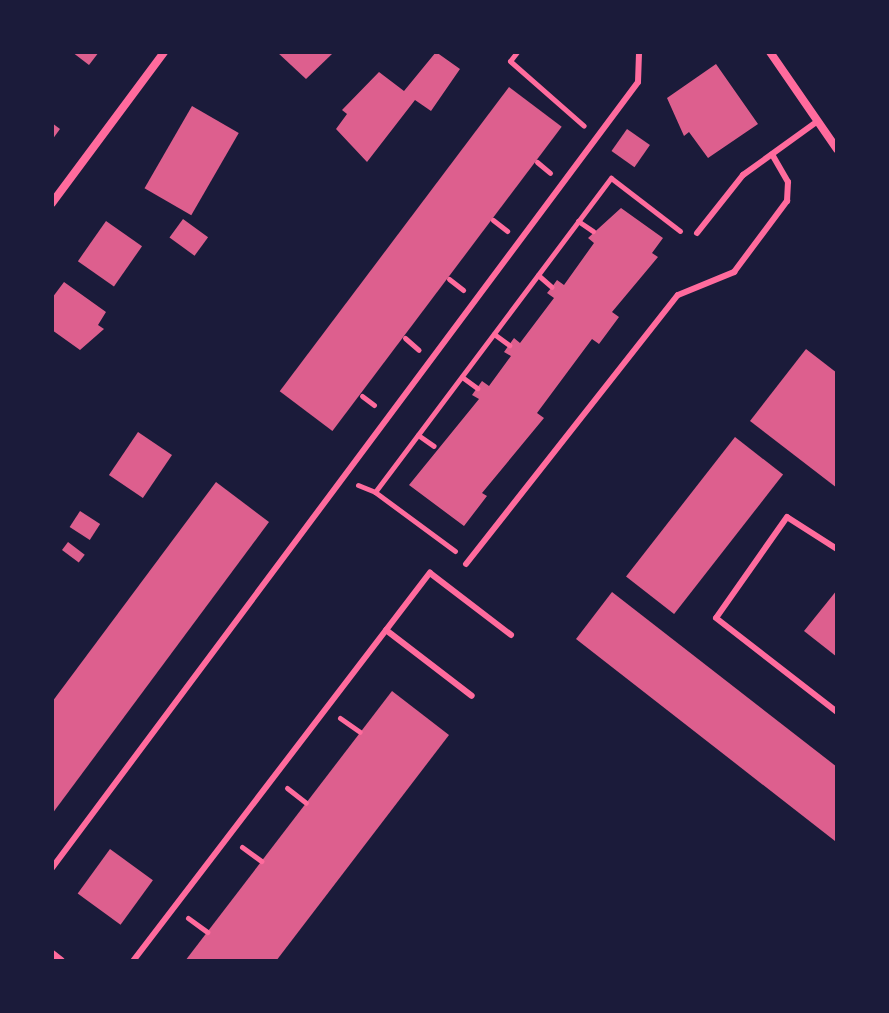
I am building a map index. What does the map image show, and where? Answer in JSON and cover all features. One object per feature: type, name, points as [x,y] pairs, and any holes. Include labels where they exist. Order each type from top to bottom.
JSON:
[{"type":"street","points":[[52,203],[164,52]]},
{"type":"street","points":[[770,52],[837,149]]},
{"type":"street","points":[[52,954],[61,961]]},
{"type":"lane","points":[[52,868],[638,82],[639,52]]},
{"type":"lane","points":[[697,233],[743,175],[818,121]]},
{"type":"lane","points":[[468,562],[678,295],[734,272],[787,201],[788,182],[772,154]]},
{"type":"lane","points":[[837,549],[787,517],[716,618],[837,712]]},
{"type":"lane","points":[[133,961],[430,573],[511,635]]},
{"type":"lane","points":[[386,630],[472,696]]},
{"type":"path","points":[[468,562],[375,492],[611,178],[686,236]]},
{"type":"path","points":[[493,220],[511,234]]},
{"type":"path","points":[[578,221],[593,231]]},
{"type":"path","points":[[538,275],[552,287]]},
{"type":"path","points":[[449,279],[467,293]]},
{"type":"path","points":[[494,334],[509,345]]},
{"type":"path","points":[[405,338],[423,353]]},
{"type":"path","points":[[462,377],[477,388]]},
{"type":"path","points":[[418,435],[434,446]]},
{"type":"building","points":[[72,52],[99,52],[89,65]]},
{"type":"building","points":[[277,52],[329,52],[332,54],[306,79]]},
{"type":"building","points":[[436,52],[460,69],[431,111],[415,100],[367,162],[336,129],[347,114],[342,110],[379,72],[404,91]]},
{"type":"building","points":[[716,64],[758,124],[708,158],[689,132],[684,136],[667,98]]},
{"type":"building","points":[[509,87],[562,127],[332,431],[280,391]]},
{"type":"building","points":[[192,106],[239,133],[191,215],[144,188]]},
{"type":"building","points":[[52,123],[60,129],[52,140]]},
{"type":"building","points":[[627,129],[650,145],[634,167],[612,151]]},
{"type":"building","points":[[621,208],[663,238],[652,253],[658,257],[612,312],[619,317],[599,344],[592,339],[537,413],[544,418],[482,493],[487,496],[464,526],[409,485],[479,399],[472,395],[482,381],[489,386],[511,356],[504,352],[514,338],[520,343],[554,298],[547,293],[557,280],[564,285],[594,243],[588,238]]},
{"type":"building","points":[[183,219],[208,237],[195,256],[169,238]]},
{"type":"building","points":[[106,221],[142,246],[114,286],[78,261]]},
{"type":"building","points":[[64,282],[106,312],[98,325],[104,329],[80,350],[52,330],[52,298]]},
{"type":"building","points":[[806,349],[837,373],[837,488],[750,421]]},
{"type":"building","points":[[138,432],[172,455],[143,498],[109,475]]},
{"type":"building","points":[[735,437],[783,475],[674,614],[626,576]]},
{"type":"building","points":[[216,482],[269,522],[52,814],[52,702]]},
{"type":"building","points":[[80,511],[100,524],[90,540],[70,527]]},
{"type":"building","points":[[68,542],[85,555],[79,563],[62,550]]},
{"type":"building","points":[[837,590],[837,657],[804,631]]},
{"type":"building","points":[[612,592],[837,767],[835,841],[576,639]]},
{"type":"building","points":[[392,691],[449,735],[276,961],[185,961]]},
{"type":"building","points":[[110,849],[153,880],[121,925],[78,893]]}]
